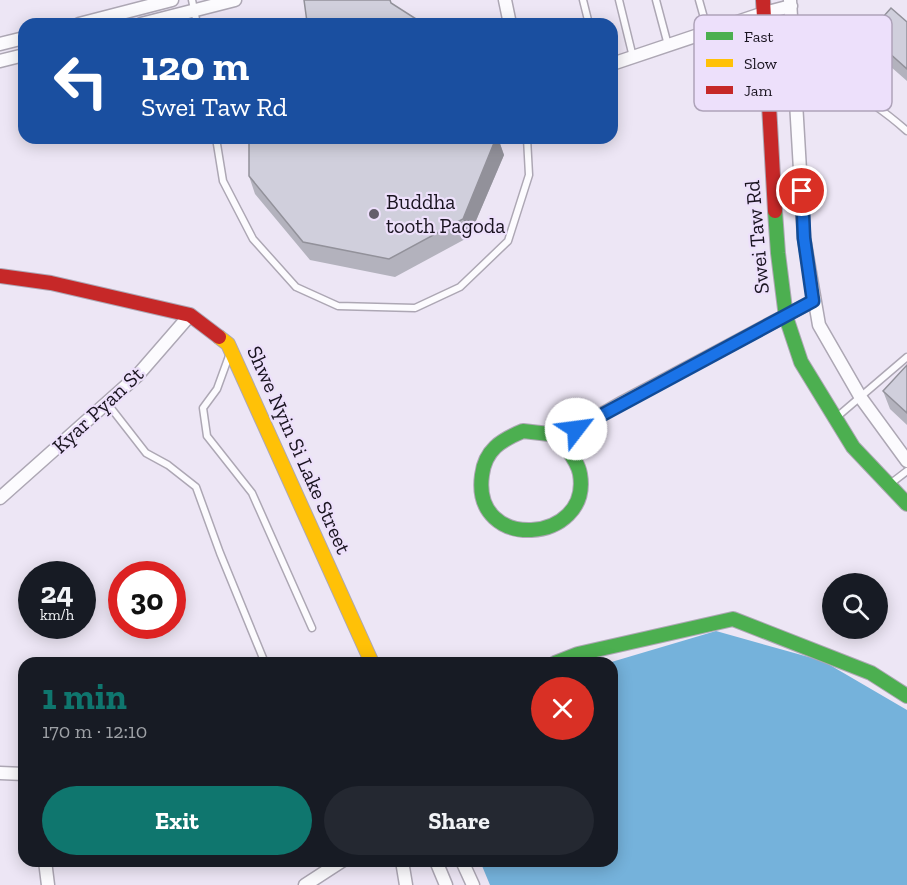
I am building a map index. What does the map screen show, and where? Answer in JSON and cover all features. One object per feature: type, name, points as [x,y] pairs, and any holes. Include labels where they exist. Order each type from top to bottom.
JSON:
[{"type":"street","points":[[102,18],[172,0]]},
{"type":"street","points":[[157,18],[193,5],[235,0]]},
{"type":"street","points":[[505,0],[509,18]]},
{"type":"street","points":[[746,15],[764,7],[791,3]]},
{"type":"street","points":[[618,61],[694,37]]},
{"type":"street","points":[[0,44],[18,40]]},
{"type":"street","points":[[0,61],[18,56]]},
{"type":"street","name":"Swei Taw Rd","points":[[769,111],[778,253],[786,317],[801,362],[853,447],[907,504]]},
{"type":"street","points":[[798,111],[804,238],[813,301],[819,325],[861,398],[907,461]]},
{"type":"street","name":"Shwe Nyin Si Lake Street","points":[[0,276],[62,285],[190,315],[228,344],[369,657]]},
{"type":"street","points":[[560,438],[580,475],[578,501],[562,522],[538,533],[511,530],[490,514],[480,489],[483,463],[498,442],[523,431],[549,434],[560,438],[813,301]]},
{"type":"street","name":"Kyar Pyan St","points":[[0,498],[137,376],[190,315]]},
{"type":"street","points":[[570,657],[733,619],[872,673],[907,696]]},
{"type":"street","points":[[0,773],[18,774]]},
{"type":"street","points":[[46,867],[48,885]]},
{"type":"street","points":[[305,885],[333,867]]},
{"type":"street","points":[[403,867],[406,885]]},
{"type":"street","points":[[438,867],[446,885]]},
{"type":"street","points":[[465,867],[473,885]]},
{"type":"lane","points":[[583,0],[588,18]]},
{"type":"lane","points":[[619,0],[633,57]]},
{"type":"lane","points":[[656,0],[668,45]]},
{"type":"lane","points":[[699,0],[703,15]]},
{"type":"lane","points":[[881,111],[907,131]]},
{"type":"lane","points":[[217,144],[223,181],[253,239],[296,287],[338,306],[415,308],[460,287],[508,241],[529,175],[527,144]]},
{"type":"lane","points":[[231,350],[217,389],[203,408],[207,436],[252,493],[312,628]]},
{"type":"lane","points":[[835,418],[907,357]]},
{"type":"lane","points":[[107,403],[146,453],[168,465],[196,487],[263,657]]},
{"type":"lane","points":[[889,485],[907,471]]},
{"type":"water","points":[[716,631],[823,661],[907,710],[907,885],[490,885],[482,867],[618,867],[618,660]]},
{"type":"building","points":[[304,0],[390,0],[391,3],[415,18],[306,18]]},
{"type":"building","points":[[891,8],[907,22],[907,69],[892,56],[892,15],[885,15]]},
{"type":"building","name":"Buddha tooth Pagoda","points":[[249,144],[494,144],[463,219],[389,259],[303,242],[249,176]]},
{"type":"building","points":[[907,365],[907,413],[883,391]]},
{"type":"traffic: fast","points":[[775,211],[786,317],[801,362],[853,447],[907,504]]},
{"type":"traffic: fast","points":[[523,431],[549,434],[560,438],[580,474],[579,497],[568,515],[551,526],[531,530],[511,527],[494,518],[484,500],[482,475],[490,452],[501,442],[523,431]]},
{"type":"traffic: fast","points":[[570,657],[733,619],[871,673],[907,696]]},
{"type":"traffic: slow","points":[[219,337],[228,344],[369,657]]},
{"type":"traffic: jam","points":[[763,0],[764,15]]},
{"type":"traffic: jam","points":[[769,111],[775,211]]},
{"type":"traffic: jam","points":[[0,276],[51,283],[190,315],[219,337]]},
{"type":"place","name":"Buddha tooth Pagoda","points":[[374,214]]},
{"type":"route","points":[[576,429],[813,301],[804,238],[802,191]]}]
